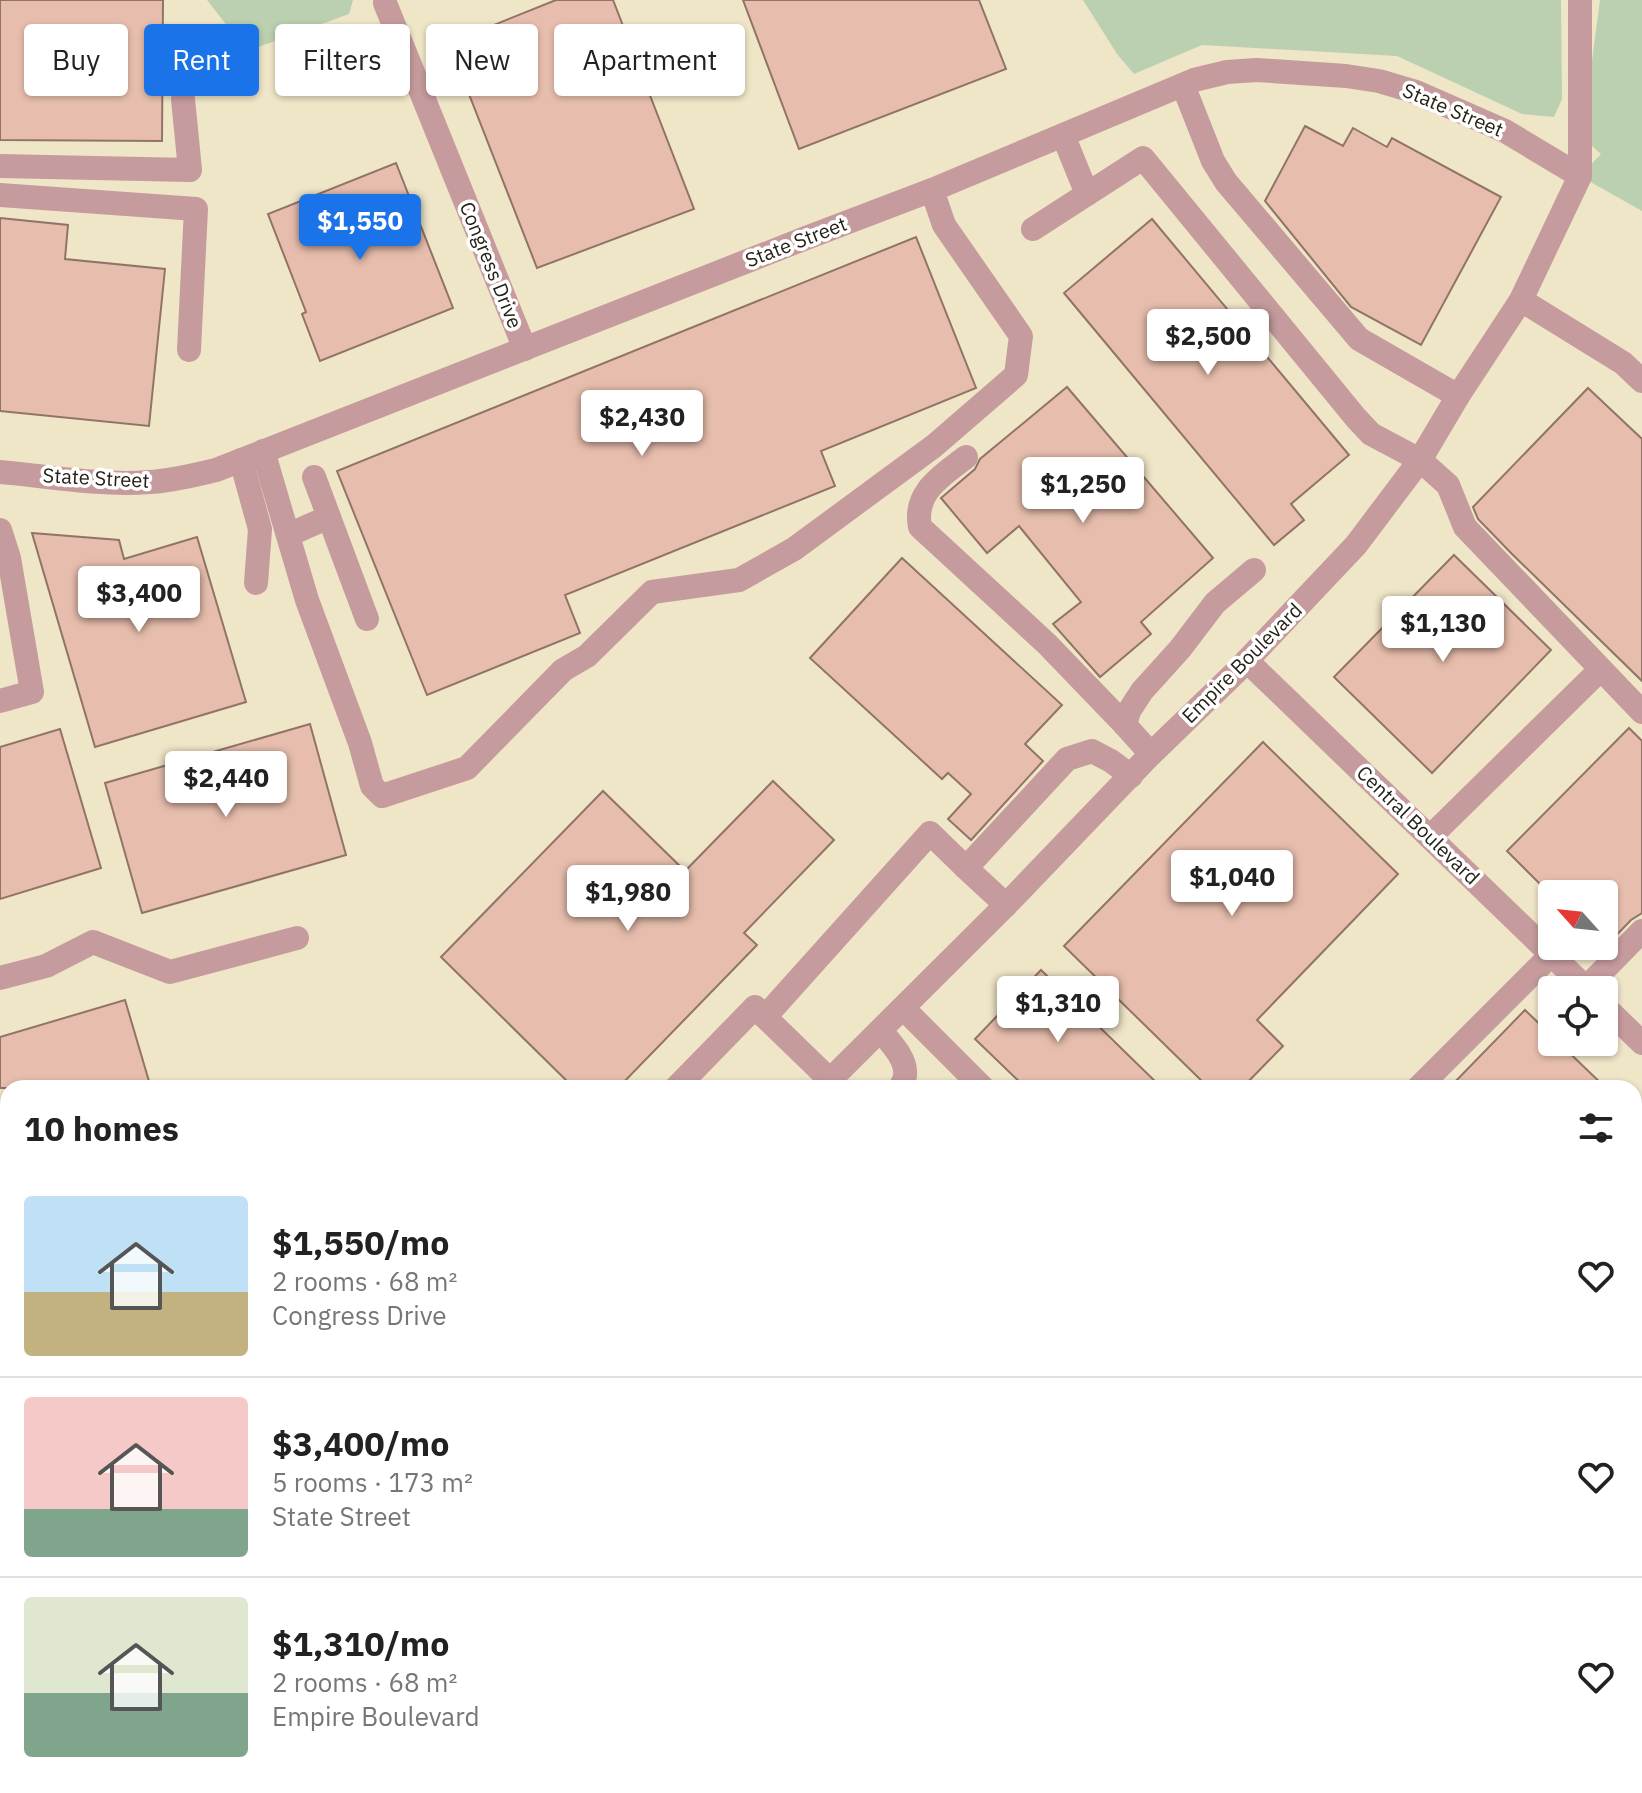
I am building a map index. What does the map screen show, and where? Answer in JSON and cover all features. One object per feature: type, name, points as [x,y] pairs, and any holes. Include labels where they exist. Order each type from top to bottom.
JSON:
[{"type":"street","points":[[1580,0],[1580,176]]},
{"type":"street","name":"Congress Drive","points":[[385,3],[525,349]]},
{"type":"street","name":"State Street","points":[[0,472],[148,483],[216,470],[932,190],[1194,80],[1227,72],[1257,70],[1379,81],[1416,92],[1505,131],[1580,176]]},
{"type":"street","points":[[1183,85],[1213,161],[1226,182],[1359,339],[1458,396]]},
{"type":"street","points":[[0,166],[190,170],[183,99]]},
{"type":"street","points":[[1063,135],[1087,194]]},
{"type":"street","points":[[1033,229],[1143,158],[1356,418],[1371,434],[1420,460],[1448,485],[1465,527],[1642,712]]},
{"type":"street","name":"Empire Boulevard","points":[[830,1080],[1006,905],[1151,754],[1247,661],[1356,545],[1420,460],[1521,300],[1580,176]]},
{"type":"street","points":[[252,456],[288,535],[307,600],[360,743],[372,786],[382,796],[467,768],[563,670],[587,656],[652,592],[739,580],[794,549],[934,446],[1016,375],[1021,336],[944,225],[932,190]]},
{"type":"street","points":[[0,195],[196,209],[189,350]]},
{"type":"street","points":[[1521,300],[1623,363],[1642,381]]},
{"type":"street","points":[[252,456],[260,529],[256,583]]},
{"type":"street","points":[[966,457],[935,480],[925,492],[918,508],[920,527],[1047,644],[1151,754]]},
{"type":"street","points":[[314,477],[367,619]]},
{"type":"street","points":[[288,535],[329,517]]},
{"type":"street","points":[[0,530],[9,558],[32,692],[0,701]]},
{"type":"street","points":[[1125,725],[1129,711],[1142,691],[1180,649],[1215,603],[1254,570]]},
{"type":"street","name":"Central Boulevard","points":[[1247,661],[1538,942]]},
{"type":"street","points":[[1430,837],[1600,670]]},
{"type":"street","points":[[966,868],[1067,759],[1092,751],[1131,776]]},
{"type":"street","points":[[765,1017],[930,833],[1006,905]]},
{"type":"street","points":[[1599,976],[1642,931]]},
{"type":"street","points":[[0,978],[46,966],[93,942],[170,972],[297,938]]},
{"type":"street","points":[[1426,1080],[1546,960]]},
{"type":"street","name":"Central Boulevard","points":[[1556,960],[1573,976]]},
{"type":"street","points":[[684,1080],[755,1007],[822,1080]]},
{"type":"street","points":[[903,1008],[975,1080]]},
{"type":"street","points":[[1618,1020],[1642,1043]]},
{"type":"street","points":[[881,1031],[903,1063],[903,1080]]},
{"type":"green space","points":[[207,0],[353,0],[349,14],[321,24],[275,24],[275,41],[259,47],[259,24],[226,24]]},
{"type":"green space","points":[[1083,0],[1561,0],[1562,99],[1554,117],[1522,114],[1397,56],[1202,45],[1134,74],[1117,54]]},
{"type":"green space","points":[[1600,0],[1642,0],[1642,211],[1580,176],[1601,154],[1582,137]]},
{"type":"building","points":[[0,0],[163,0],[163,24],[144,24],[144,96],[162,96],[162,141],[0,140]]},
{"type":"building","points":[[556,0],[613,0],[622,24],[554,24],[554,96],[650,96],[694,209],[537,268],[470,96],[538,96],[538,24],[496,24]]},
{"type":"building","points":[[743,0],[979,0],[1006,69],[799,149]]},
{"type":"building","points":[[1305,126],[1343,146],[1353,128],[1387,147],[1392,138],[1501,197],[1421,345],[1351,307],[1265,201]]},
{"type":"building","points":[[396,163],[453,308],[320,361],[302,314],[306,312],[268,214]]},
{"type":"building","points":[[0,218],[68,225],[65,259],[165,269],[149,426],[0,411]]},
{"type":"building","points":[[1152,219],[1349,455],[1291,504],[1304,520],[1274,545],[1064,293]]},
{"type":"building","points":[[916,237],[976,388],[821,451],[835,486],[565,595],[580,633],[427,695],[337,471]]},
{"type":"building","points":[[1067,387],[1213,558],[1141,622],[1151,634],[1100,677],[1053,624],[1081,602],[1019,526],[987,553],[941,498],[975,469],[980,459]]},
{"type":"building","points":[[1588,388],[1642,439],[1642,681],[1478,519],[1473,507]]},
{"type":"building","points":[[32,533],[119,540],[124,559],[197,537],[246,702],[95,747]]},
{"type":"building","points":[[1454,555],[1551,650],[1432,773],[1334,677]]},
{"type":"building","points":[[902,558],[1062,705],[1025,744],[1043,761],[971,840],[948,819],[971,794],[948,773],[942,779],[810,658]]},
{"type":"building","points":[[310,724],[346,855],[142,913],[105,783]]},
{"type":"building","points":[[1629,728],[1642,741],[1642,913],[1618,933],[1618,880],[1538,882],[1507,851]]},
{"type":"building","points":[[60,729],[101,868],[0,899],[0,747]]},
{"type":"building","points":[[1263,742],[1398,874],[1257,1020],[1283,1046],[1250,1080],[1201,1080],[1064,946]]},
{"type":"building","points":[[773,781],[834,840],[744,933],[757,945],[626,1080],[566,1080],[441,957],[603,791],[685,871]]},
{"type":"building","points":[[1041,970],[1154,1080],[1018,1080],[975,1039]]},
{"type":"building","points":[[125,1000],[149,1080],[0,1080],[0,1037]]},
{"type":"building","points":[[1525,1010],[1538,1023],[1538,1056],[1573,1056],[1598,1080],[1457,1080]]}]
